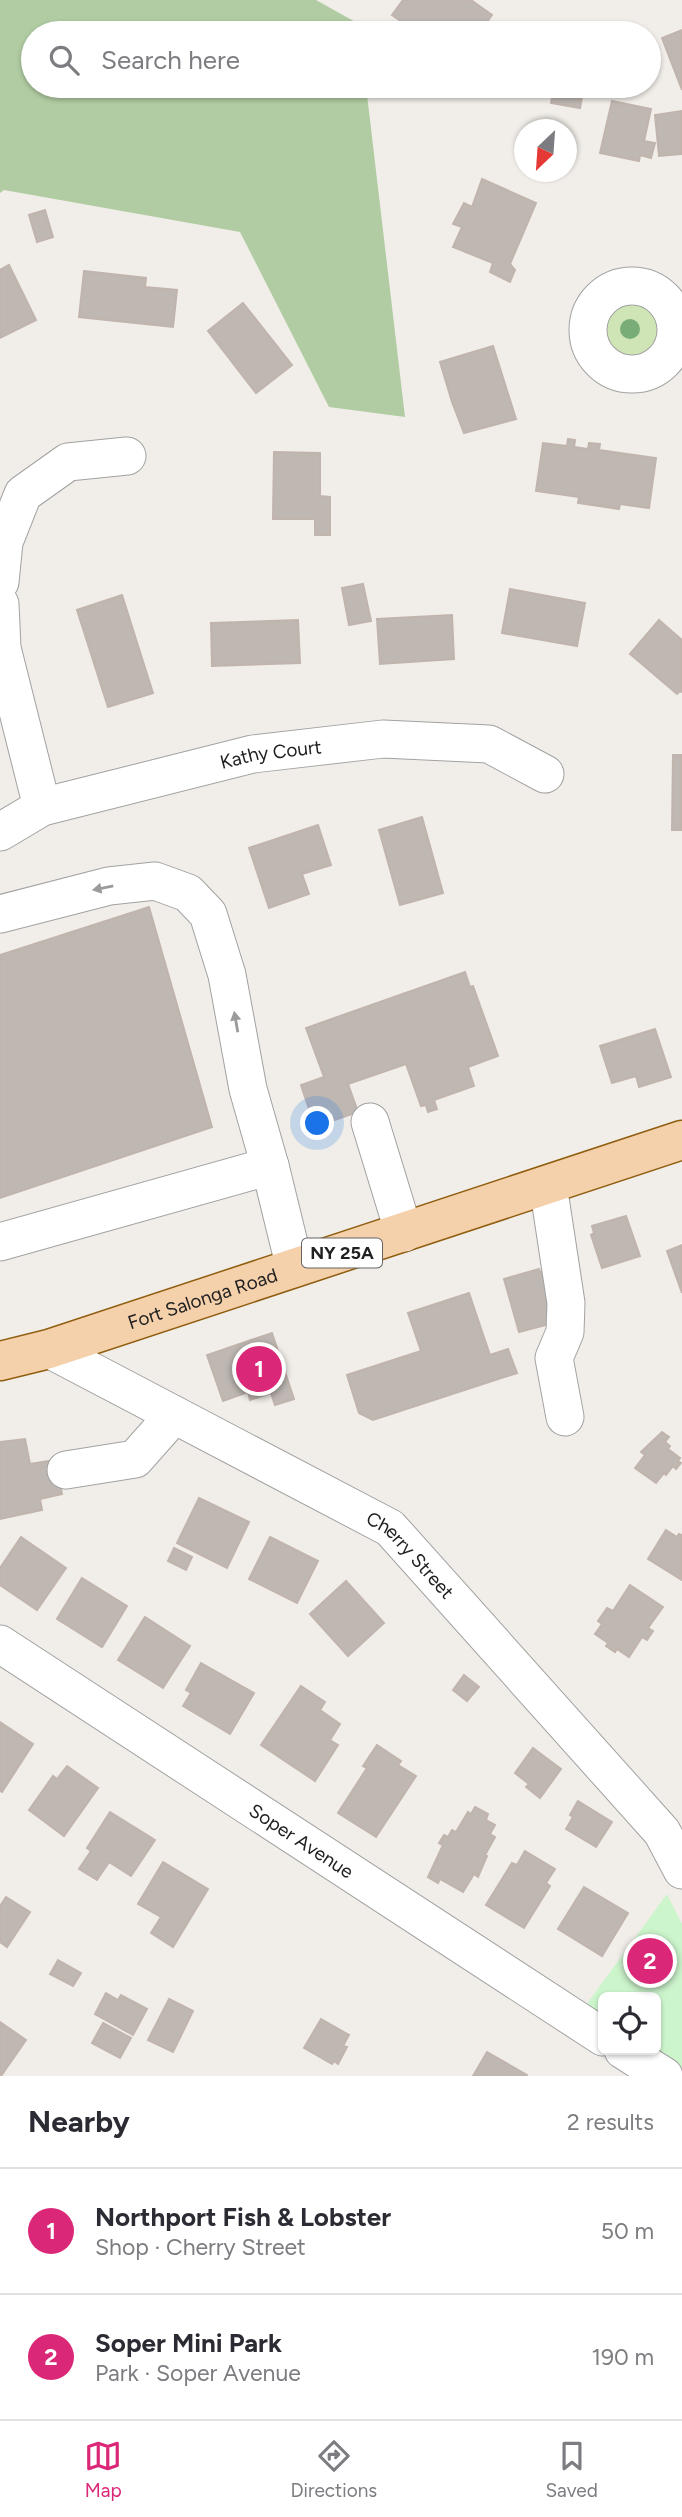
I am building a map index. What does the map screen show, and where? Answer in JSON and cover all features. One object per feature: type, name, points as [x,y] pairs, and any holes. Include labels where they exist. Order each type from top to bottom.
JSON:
[{"type":"main road","name":"Fort Salonga Road","points":[[0,1361],[49,1349],[682,1140]]},
{"type":"street","points":[[0,582],[4,542],[23,494],[68,462],[127,456]]},
{"type":"street","points":[[0,604],[2,648],[42,807]]},
{"type":"street","name":"Kathy Court","points":[[0,832],[42,807],[253,754],[383,739],[489,744],[545,774]]},
{"type":"street","points":[[0,914],[36,903],[120,885],[155,881],[188,893],[208,914],[227,975],[248,1089],[295,1268]]},
{"type":"street","points":[[370,1122],[404,1233]]},
{"type":"street","points":[[0,1242],[270,1166]]},
{"type":"street","points":[[548,1185],[566,1303],[565,1332],[554,1358],[565,1417]]},
{"type":"street","name":"Cherry Street","points":[[49,1349],[390,1528],[662,1832],[682,1870]]},
{"type":"street","points":[[66,1470],[135,1459],[174,1415]]},
{"type":"street","name":"Soper Avenue","points":[[0,1644],[598,2034]]},
{"type":"street","points":[[631,2055],[664,2076]]},
{"type":"green space","points":[[0,0],[316,0],[354,21],[21,21],[21,98],[367,98],[405,417],[329,407],[240,232],[4,190],[0,193]]},
{"type":"green space","points":[[631,295],[645,298],[657,305],[664,317],[667,331],[664,345],[657,357],[645,364],[631,367],[617,364],[605,357],[598,345],[595,331],[598,317],[605,305],[617,298]]},
{"type":"green space","points":[[667,1894],[682,1924],[682,2074],[650,2055],[661,2055],[661,1992],[598,1992],[598,2023],[581,2012]]},
{"type":"building","points":[[403,0],[471,0],[492,15],[488,21],[400,21],[392,15]]},
{"type":"building","points":[[682,30],[682,90],[662,38]]},
{"type":"building","points":[[552,98],[582,98],[580,108],[551,103]]},
{"type":"building","points":[[612,101],[651,109],[644,141],[655,143],[651,158],[640,155],[639,161],[600,153]]},
{"type":"building","points":[[682,111],[682,154],[659,156],[655,115]]},
{"type":"building","points":[[482,179],[536,203],[510,264],[515,270],[510,282],[490,272],[493,263],[453,247],[462,227],[453,224],[464,203],[472,207]]},
{"type":"building","points":[[45,210],[53,237],[37,242],[29,215]]},
{"type":"building","points":[[9,265],[36,320],[0,338],[0,270]]},
{"type":"building","points":[[84,271],[146,278],[145,287],[177,290],[173,327],[79,317]]},
{"type":"building","points":[[243,303],[292,365],[256,393],[208,331]]},
{"type":"building","points":[[493,346],[516,419],[464,433],[440,362]]},
{"type":"building","points":[[568,439],[575,440],[574,447],[588,449],[589,443],[600,444],[599,450],[656,458],[649,508],[620,504],[619,509],[578,503],[579,497],[536,491],[543,443],[567,446]]},
{"type":"building","points":[[274,452],[320,453],[320,496],[330,497],[330,535],[315,535],[315,519],[273,519]]},
{"type":"building","points":[[363,584],[371,621],[349,625],[342,588]]},
{"type":"building","points":[[510,589],[585,603],[577,646],[502,633]]},
{"type":"building","points":[[122,595],[153,693],[108,707],[77,610]]},
{"type":"building","points":[[452,615],[454,659],[380,664],[377,619]]},
{"type":"building","points":[[298,620],[300,663],[212,666],[211,623]]},
{"type":"building","points":[[659,620],[682,640],[682,692],[677,694],[630,654]]},
{"type":"building","points":[[673,755],[682,755],[682,830],[672,830]]},
{"type":"building","points":[[422,817],[443,893],[400,905],[379,830]]},
{"type":"building","points":[[318,825],[331,865],[302,874],[309,894],[269,908],[249,848]]},
{"type":"building","points":[[149,907],[212,1127],[0,1198],[0,955]]},
{"type":"building","points":[[465,972],[470,987],[473,986],[498,1056],[468,1067],[474,1086],[434,1100],[437,1109],[428,1112],[426,1105],[421,1106],[406,1064],[348,1084],[358,1112],[315,1127],[301,1085],[324,1077],[306,1028]]},
{"type":"building","points":[[655,1029],[671,1077],[639,1087],[636,1076],[612,1083],[600,1046]]},
{"type":"building","points":[[626,1216],[640,1256],[602,1268],[591,1235],[594,1233],[592,1226]]},
{"type":"building","points":[[682,1245],[682,1293],[667,1251]]},
{"type":"building","points":[[539,1269],[540,1272],[550,1270],[557,1296],[546,1299],[553,1323],[519,1332],[504,1279]]},
{"type":"building","points":[[469,1293],[490,1355],[508,1349],[517,1373],[373,1420],[359,1413],[347,1375],[421,1351],[408,1313]]},
{"type":"building","points":[[272,1333],[294,1399],[275,1405],[271,1393],[250,1400],[248,1392],[223,1401],[207,1355]]},
{"type":"building","points":[[662,1432],[669,1437],[665,1442],[670,1446],[668,1449],[680,1458],[678,1461],[681,1463],[676,1469],[673,1466],[666,1475],[664,1473],[656,1483],[635,1468],[645,1455],[641,1452]]},
{"type":"building","points":[[25,1439],[30,1464],[55,1460],[62,1494],[40,1499],[42,1510],[0,1519],[0,1442]]},
{"type":"building","points":[[199,1498],[249,1522],[227,1568],[177,1543]]},
{"type":"building","points":[[666,1530],[677,1537],[682,1535],[682,1580],[648,1559]]},
{"type":"building","points":[[21,1537],[66,1568],[37,1610],[0,1585],[0,1568]]},
{"type":"building","points":[[270,1537],[318,1561],[297,1603],[249,1579]]},
{"type":"building","points":[[174,1548],[192,1557],[186,1570],[168,1561]]},
{"type":"building","points":[[82,1578],[127,1606],[102,1647],[57,1619]]},
{"type":"building","points":[[346,1581],[384,1623],[348,1656],[310,1614]]},
{"type":"building","points":[[630,1585],[663,1607],[648,1628],[653,1631],[647,1640],[642,1637],[629,1657],[606,1646],[608,1643],[595,1634],[602,1624],[598,1621],[607,1608],[613,1611]]},
{"type":"building","points":[[145,1617],[190,1646],[163,1688],[118,1660]]},
{"type":"building","points":[[201,1663],[254,1693],[230,1734],[183,1706],[191,1693],[186,1690]]},
{"type":"building","points":[[464,1675],[479,1687],[467,1701],[453,1690]]},
{"type":"building","points":[[301,1686],[325,1702],[320,1710],[340,1724],[330,1740],[338,1745],[315,1781],[261,1745]]},
{"type":"building","points":[[0,1722],[33,1744],[2,1792],[0,1791]]},
{"type":"building","points":[[377,1745],[401,1761],[398,1765],[416,1776],[376,1837],[338,1813],[367,1768],[363,1766]]},
{"type":"building","points":[[533,1748],[561,1769],[540,1798],[526,1787],[529,1784],[515,1773]]},
{"type":"building","points":[[67,1766],[98,1788],[64,1836],[29,1810],[53,1776],[57,1779]]},
{"type":"building","points":[[578,1801],[612,1822],[596,1847],[566,1829]]},
{"type":"building","points":[[475,1807],[488,1814],[486,1820],[495,1825],[490,1834],[495,1837],[485,1855],[487,1856],[478,1877],[474,1874],[463,1892],[440,1879],[438,1883],[428,1877],[443,1845],[439,1843],[444,1835],[448,1837],[452,1830],[456,1832],[468,1812],[471,1814]]},
{"type":"building","points":[[110,1812],[155,1840],[131,1876],[109,1862],[97,1880],[79,1869],[91,1851],[87,1848]]},
{"type":"building","points":[[525,1851],[555,1869],[546,1883],[550,1886],[524,1928],[486,1905],[512,1863],[517,1865]]},
{"type":"building","points":[[163,1862],[208,1889],[173,1947],[151,1933],[161,1917],[138,1904]]},
{"type":"building","points":[[584,1887],[628,1913],[602,1956],[558,1929]]},
{"type":"building","points":[[6,1897],[30,1912],[7,1947],[0,1942],[0,1906]]},
{"type":"building","points":[[58,1960],[81,1973],[73,1986],[50,1974]]},
{"type":"building","points":[[106,1993],[118,2000],[121,1995],[147,2009],[133,2035],[95,2014]]},
{"type":"building","points":[[169,1999],[193,2011],[173,2052],[148,2040]]},
{"type":"building","points":[[321,2019],[349,2035],[343,2046],[347,2047],[338,2064],[334,2061],[332,2064],[304,2048]]},
{"type":"building","points":[[0,2022],[26,2040],[1,2076],[0,2076]]},
{"type":"building","points":[[103,2023],[131,2038],[120,2058],[92,2043]]},
{"type":"building","points":[[487,2052],[527,2075],[527,2076],[473,2076]]},
{"type":"place","name":"Northport Fish & Lobster","points":[[259,1369]]},
{"type":"place","name":"Soper Mini Park","points":[[650,1961]]}]
